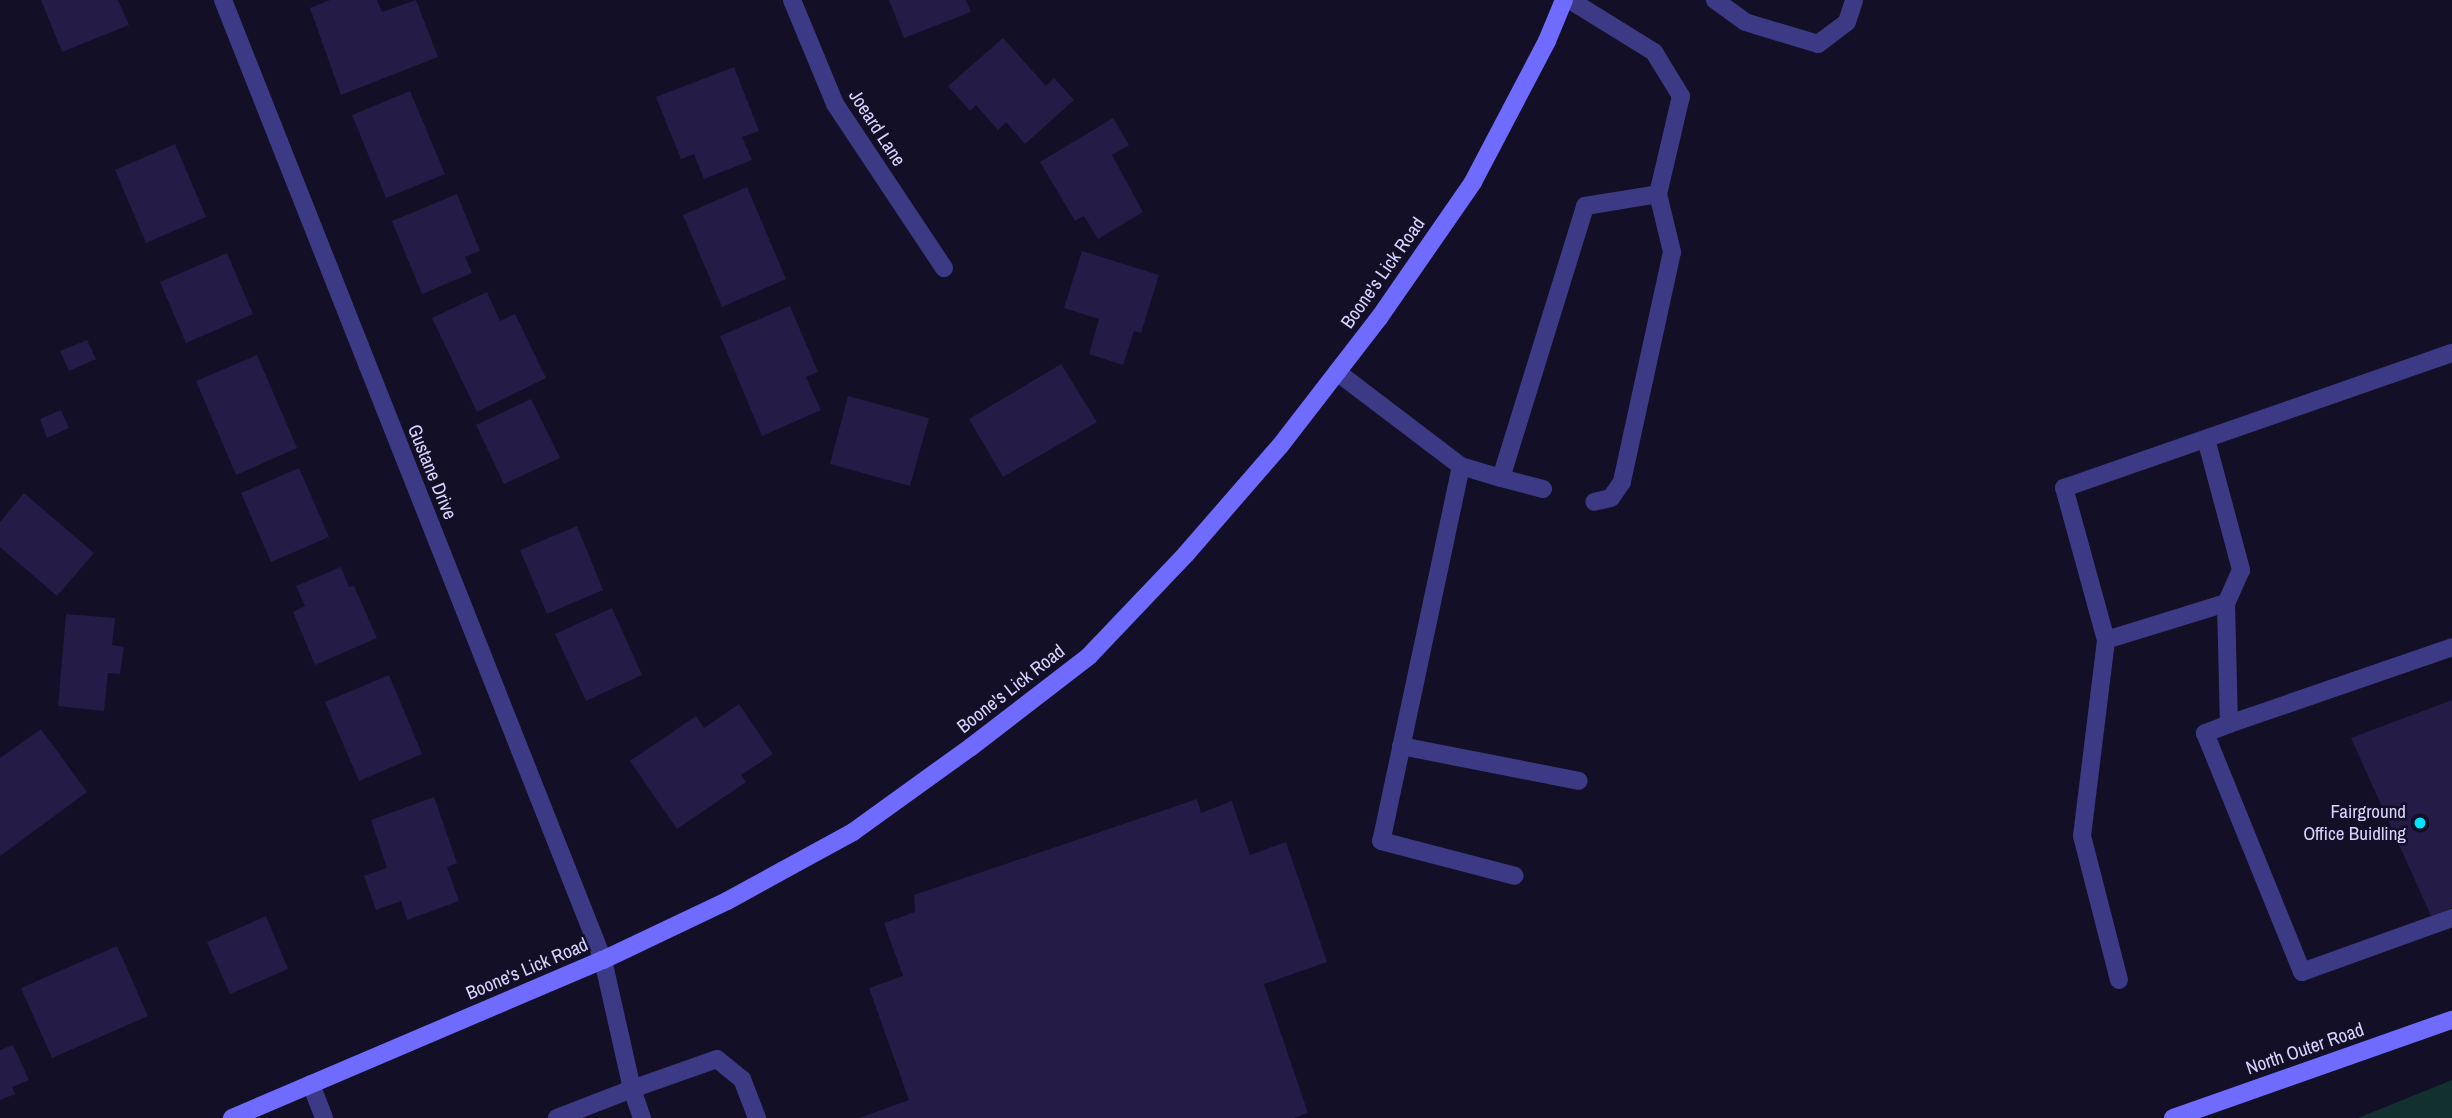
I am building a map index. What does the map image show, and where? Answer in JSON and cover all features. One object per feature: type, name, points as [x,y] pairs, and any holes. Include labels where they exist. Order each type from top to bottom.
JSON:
[{"type":"street","name":"Gustane Drive","points":[[222,0],[603,960],[632,1089],[642,1118]]},
{"type":"street","name":"Joeard Lane","points":[[792,0],[835,104],[944,268]]},
{"type":"street","name":"Boone's Lick Road","points":[[232,1118],[603,960],[727,901],[853,832],[971,747],[1089,656],[1195,544],[1280,446],[1379,318],[1473,182],[1546,41],[1564,0]]},
{"type":"street","points":[[1570,0],[1654,52],[1681,96],[1658,194],[1672,252],[1667,279],[1622,482],[1611,498],[1594,502]]},
{"type":"street","points":[[1715,0],[1745,22],[1818,44],[1847,22],[1854,0]]},
{"type":"street","points":[[1501,478],[1585,206],[1658,194]]},
{"type":"street","points":[[2119,981],[2082,836],[2106,640],[2064,488],[2452,354]]},
{"type":"street","points":[[1337,372],[1461,466],[1543,489]]},
{"type":"street","points":[[2206,439],[2241,570],[2227,603],[2229,724]]},
{"type":"street","points":[[1461,466],[1381,842],[1515,876]]},
{"type":"street","points":[[2106,640],[2227,603]]},
{"type":"street","points":[[2452,647],[2204,733],[2302,972],[2452,918]]},
{"type":"street","points":[[1401,746],[1578,781]]},
{"type":"street","name":"North Outer Road","points":[[2173,1118],[2452,1020]]},
{"type":"street","points":[[557,1118],[717,1059],[742,1079],[757,1118]]},
{"type":"street","points":[[311,1084],[324,1118]]},
{"type":"green space","points":[[2452,1080],[2452,1118],[2358,1118]]},
{"type":"building","points":[[41,0],[118,0],[129,25],[62,52]]},
{"type":"building","points":[[330,0],[377,0],[382,12],[416,0],[438,57],[341,95],[310,8]]},
{"type":"building","points":[[889,0],[966,0],[971,12],[904,38]]},
{"type":"building","points":[[1003,38],[1046,86],[1054,78],[1074,100],[1025,144],[1006,122],[998,130],[976,105],[970,111],[948,86]]},
{"type":"building","points":[[734,67],[759,131],[742,137],[752,160],[704,179],[694,154],[681,159],[656,97]]},
{"type":"building","points":[[410,91],[445,174],[386,198],[352,115]]},
{"type":"building","points":[[1113,118],[1129,145],[1112,155],[1143,212],[1098,239],[1084,216],[1075,221],[1040,162]]},
{"type":"building","points":[[175,144],[206,217],[146,243],[115,170]]},
{"type":"building","points":[[747,187],[786,279],[722,307],[683,215]]},
{"type":"building","points":[[457,194],[480,251],[465,257],[472,273],[422,294],[392,221]]},
{"type":"building","points":[[1082,251],[1159,275],[1141,333],[1134,331],[1123,365],[1089,354],[1099,319],[1064,308]]},
{"type":"building","points":[[227,253],[253,314],[186,343],[160,282]]},
{"type":"building","points":[[487,292],[500,321],[515,314],[546,378],[477,412],[432,318]]},
{"type":"building","points":[[790,306],[818,372],[806,377],[821,410],[762,436],[720,336]]},
{"type":"building","points":[[87,340],[96,359],[69,371],[60,351]]},
{"type":"building","points":[[257,355],[297,448],[236,475],[196,381]]},
{"type":"building","points":[[1061,364],[1097,422],[1003,477],[969,419]]},
{"type":"building","points":[[848,396],[929,418],[910,486],[830,464]]},
{"type":"building","points":[[531,399],[560,458],[504,484],[476,425]]},
{"type":"building","points":[[61,410],[69,428],[47,438],[40,419]]},
{"type":"building","points":[[299,468],[329,537],[271,562],[241,493]]},
{"type":"building","points":[[24,493],[94,553],[57,596],[0,547],[0,522]]},
{"type":"building","points":[[577,526],[603,590],[547,614],[520,550]]},
{"type":"building","points":[[341,567],[349,587],[354,586],[377,638],[315,665],[293,612],[305,606],[296,586]]},
{"type":"building","points":[[612,608],[642,675],[586,701],[555,634]]},
{"type":"building","points":[[66,614],[115,618],[112,645],[124,647],[120,674],[108,673],[104,711],[58,706]]},
{"type":"building","points":[[389,675],[422,754],[359,781],[325,702]]},
{"type":"building","name":"Fairground Office Buidling","points":[[2452,700],[2452,908],[2431,916],[2351,738]]},
{"type":"building","points":[[739,704],[773,754],[741,775],[746,782],[677,829],[630,761],[696,716],[704,728]]},
{"type":"building","points":[[41,729],[87,792],[0,856],[0,758]]},
{"type":"building","points":[[434,797],[457,863],[447,867],[459,901],[407,920],[401,901],[376,910],[364,876],[387,868],[371,820]]},
{"type":"building","points":[[1197,799],[1201,813],[1232,801],[1250,855],[1286,842],[1327,962],[1264,984],[1308,1113],[1294,1118],[859,1118],[909,1100],[869,988],[903,976],[884,923],[915,912],[914,895]]},
{"type":"building","points":[[266,916],[288,969],[230,994],[207,942]]},
{"type":"building","points":[[117,946],[148,1016],[52,1058],[21,988]]},
{"type":"building","points":[[13,1045],[29,1080],[12,1087],[15,1094],[0,1100],[0,1050]]},
{"type":"place","name":"Fairground Office Buidling","points":[[2420,823]]}]
